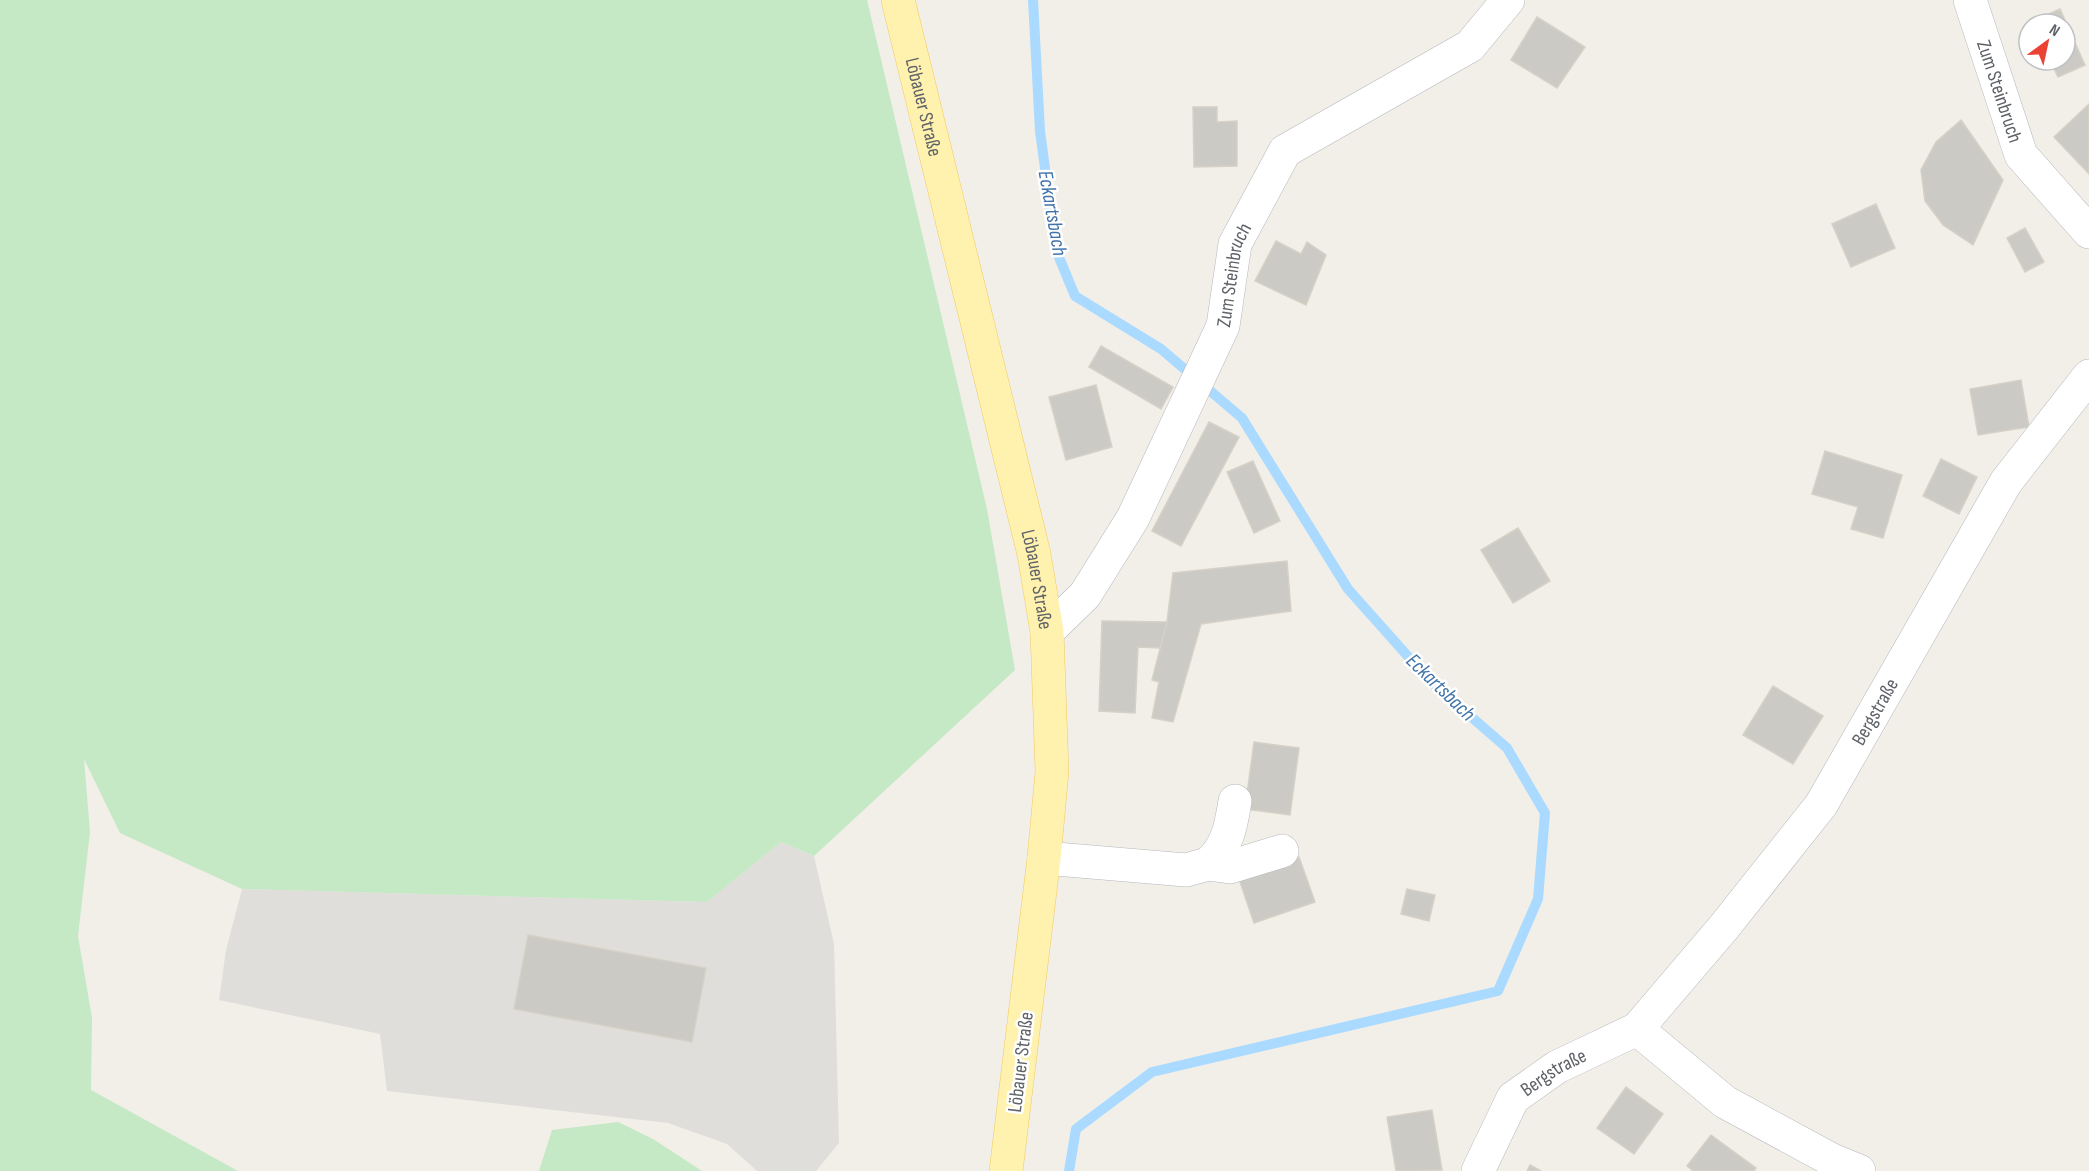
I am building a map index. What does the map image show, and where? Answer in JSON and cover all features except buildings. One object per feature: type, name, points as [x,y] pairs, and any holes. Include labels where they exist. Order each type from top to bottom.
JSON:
[{"type":"main road","name":"Löbauer Straße","points":[[898,0],[1032,543],[1047,632],[1052,772],[1044,858],[1006,1171]]},
{"type":"street","name":"Zum Steinbruch","points":[[1047,632],[1085,595],[1133,518],[1223,326],[1234,244],[1285,150],[1470,46],[1508,0]]},
{"type":"street","name":"Zum Steinbruch","points":[[1972,1],[2021,155],[2089,232]]},
{"type":"street","name":"Bergstraße","points":[[1478,1171],[1513,1098],[1557,1067],[1637,1029],[1724,927],[1821,805],[2006,482],[2089,376]]},
{"type":"street","points":[[1209,864],[1221,853],[1230,834],[1235,801]]},
{"type":"street","points":[[1044,858],[1186,870],[1209,864],[1230,867],[1282,851]]},
{"type":"street","points":[[1637,1029],[1725,1102],[1832,1160],[1859,1171]]},
{"type":"shaded area","points":[[781,842],[814,856],[834,944],[839,1143],[816,1171],[757,1171],[727,1144],[668,1123],[387,1091],[380,1034],[219,1000],[226,950],[242,889],[707,902]]},
{"type":"green space","points":[[0,0],[867,0],[987,509],[1015,670],[814,856],[781,842],[707,902],[242,889],[120,833],[84,759],[90,832],[78,936],[92,1018],[91,1090],[238,1171],[0,1171]]},
{"type":"green space","points":[[618,1122],[653,1139],[702,1171],[539,1171],[552,1130]]},
{"type":"waterway","name":"Eckartsbach","points":[[1033,0],[1040,131],[1056,250],[1075,296],[1161,349],[1242,418],[1348,589],[1429,680],[1507,748],[1545,813],[1538,899],[1498,991],[1152,1072],[1076,1129],[1069,1171]]}]
